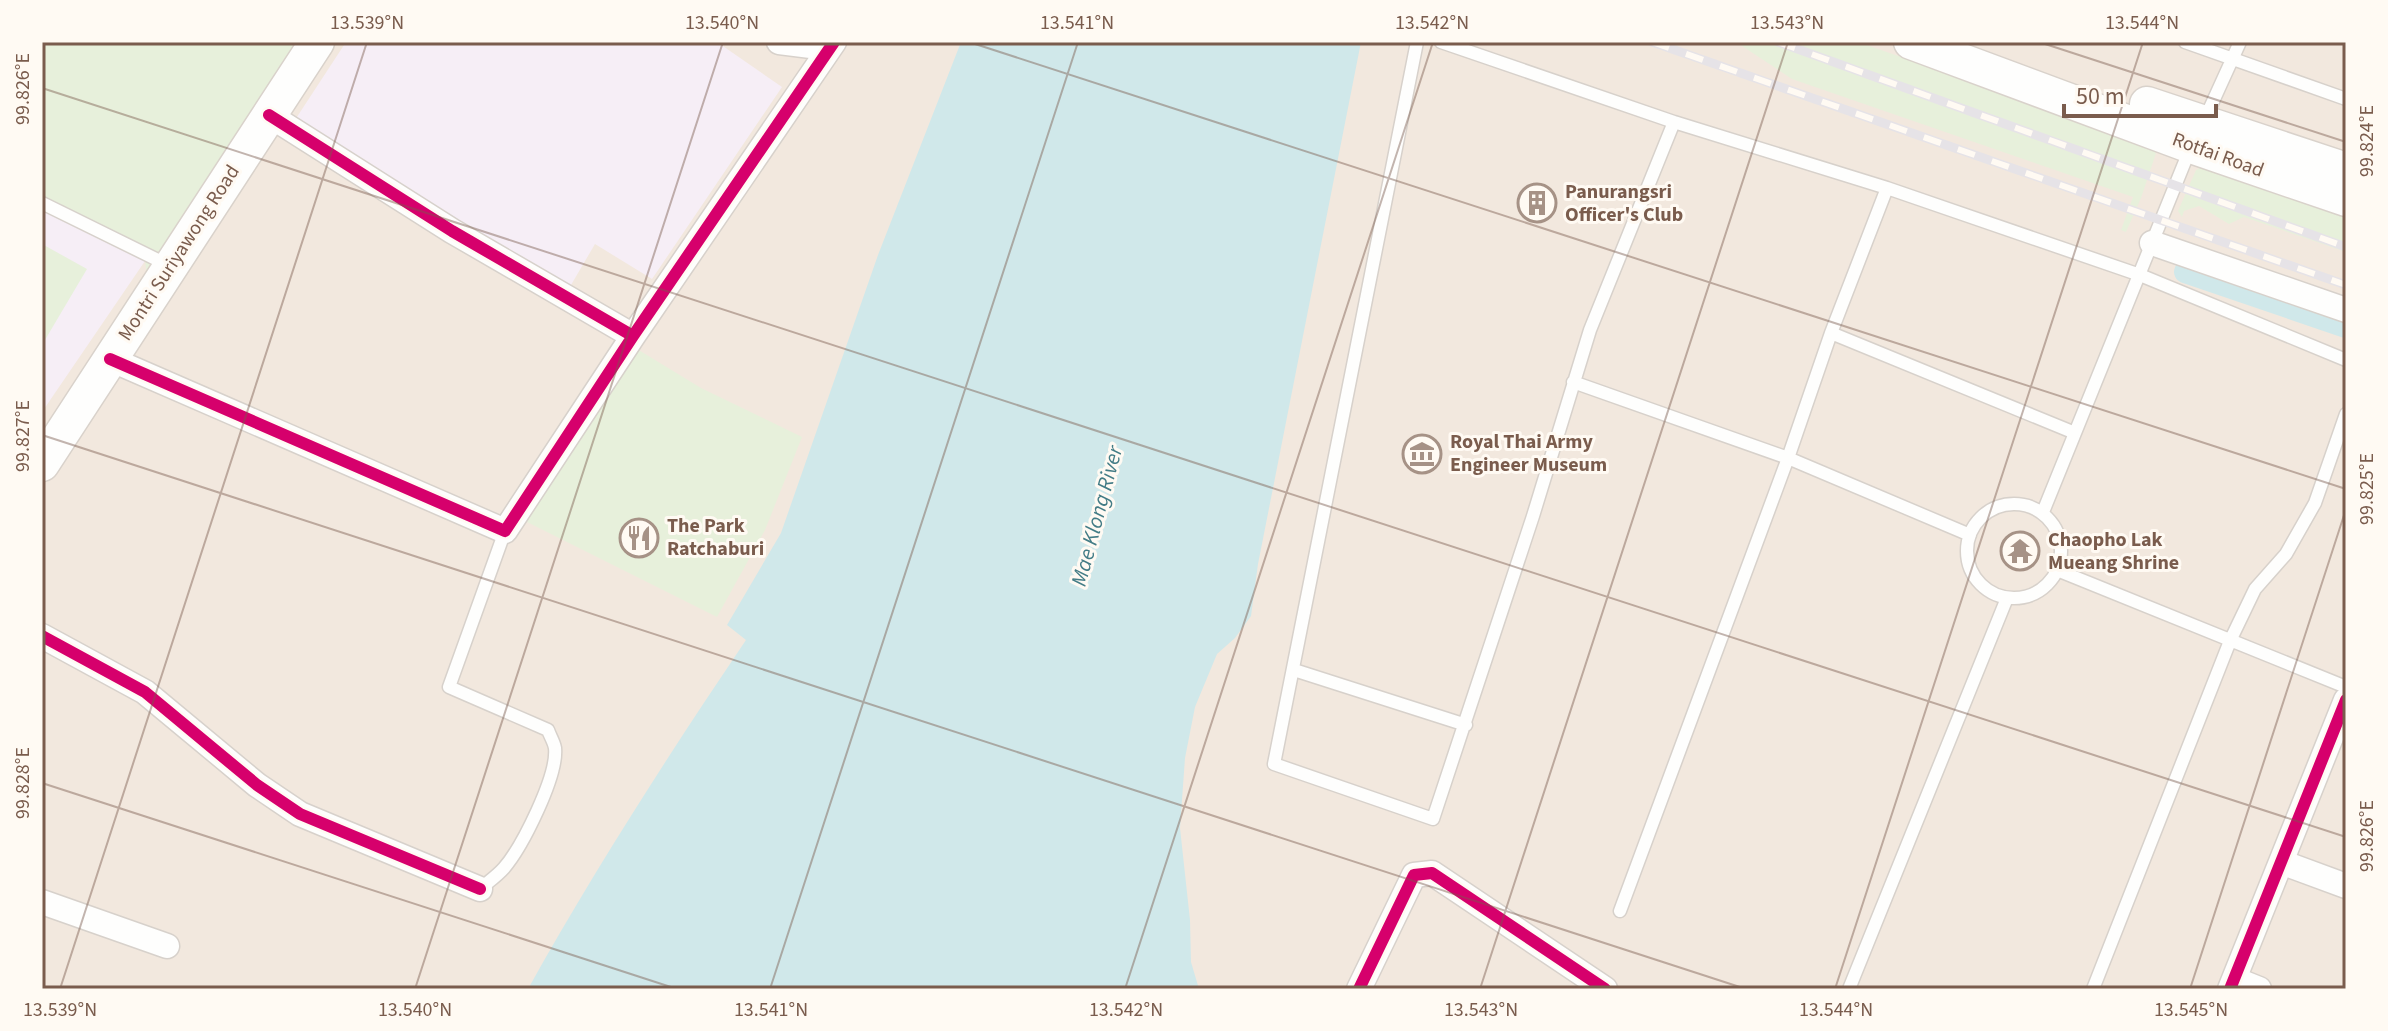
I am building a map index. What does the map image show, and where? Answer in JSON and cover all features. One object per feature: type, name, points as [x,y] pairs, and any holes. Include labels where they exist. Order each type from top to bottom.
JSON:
[{"type":"main road","name":"Montri Suriyawong Road","points":[[42,464],[317,42]]},
{"type":"main road","name":"Rotfai Road","points":[[1911,42],[2197,135],[2346,170]]},
{"type":"main road","name":"Rotfai Road","points":[[1974,42],[2346,199]]},
{"type":"street","points":[[779,42],[811,46],[826,42]]},
{"type":"street","points":[[110,359],[505,531],[633,336],[834,42]]},
{"type":"street","points":[[269,115],[452,231],[633,336]]},
{"type":"street","points":[[2152,243],[2346,310]]},
{"type":"street","points":[[42,636],[145,692],[257,785],[300,814],[480,889]]},
{"type":"street","points":[[2259,989],[2232,984],[2281,862],[2338,742],[2346,700]]},
{"type":"street","points":[[2281,862],[2346,886]]},
{"type":"street","points":[[1359,989],[1414,875],[1432,873],[1605,989]]},
{"type":"street","points":[[42,902],[167,946]]},
{"type":"lane","points":[[1417,42],[1274,764],[1433,819],[1466,725],[1573,382],[1613,268],[1674,122]]},
{"type":"lane","points":[[1441,42],[1674,122],[1887,188],[2140,275],[2346,360]]},
{"type":"lane","points":[[2185,42],[2346,99]]},
{"type":"lane","points":[[2043,512],[2197,135],[2240,42]]},
{"type":"lane","points":[[1620,911],[1887,188]]},
{"type":"lane","points":[[42,203],[171,267]]},
{"type":"lane","points":[[1831,333],[2075,433]]},
{"type":"lane","points":[[1573,382],[1788,458],[1970,535]]},
{"type":"lane","points":[[2093,989],[2230,641],[2255,589],[2286,554],[2315,503],[2346,414]]},
{"type":"lane","points":[[2012,503],[2028,505],[2043,512],[2054,524],[2060,539],[2061,556],[2057,570],[2047,584],[2034,594],[2007,598],[1985,587],[1970,568],[1967,552],[1970,535],[1982,516],[1996,507],[2012,503]]},
{"type":"lane","points":[[480,889],[503,870],[517,849],[553,770],[555,747],[548,730],[449,687],[505,531]]},
{"type":"lane","points":[[2057,570],[2346,687]]},
{"type":"lane","points":[[1849,989],[2007,598]]},
{"type":"lane","points":[[1294,670],[1466,725]]},
{"type":"shaded area","points":[[42,42],[2346,42],[2346,989],[42,989]]},
{"type":"shaded area","points":[[346,42],[717,42],[782,87],[652,279],[595,244],[571,285],[441,214],[293,123]]},
{"type":"shaded area","points":[[42,198],[145,261],[42,412]]},
{"type":"green space","points":[[42,42],[314,42],[150,298],[145,261],[42,198]]},
{"type":"green space","points":[[1736,42],[1858,42],[2144,142],[2156,153],[2126,232],[2121,230],[2133,197],[1792,79]]},
{"type":"green space","points":[[2208,163],[2259,186],[2346,215],[2346,252],[2244,217],[2229,224],[2199,206],[2184,211],[2182,217],[2178,211],[2196,170]]},
{"type":"green space","points":[[42,244],[87,269],[42,345]]},
{"type":"green space","points":[[637,349],[701,388],[802,437],[765,530],[717,617],[523,520]]},
{"type":"water","name":"Mae Klong River","points":[[961,42],[1361,42],[1258,564],[1251,616],[1235,638],[1217,654],[1195,707],[1185,758],[1180,828],[1190,920],[1191,962],[1199,989],[528,989],[633,812],[746,640],[727,625],[781,533],[878,255]]},
{"type":"waterway","points":[[2185,272],[2346,327]]},
{"type":"railway","points":[[1652,42],[2346,285]]},
{"type":"railway","points":[[1778,42],[2346,247]]},
{"type":"cycle path","points":[[110,359],[505,531],[633,336],[834,42]]},
{"type":"cycle path","points":[[269,115],[452,231],[633,336]]},
{"type":"cycle path","points":[[42,636],[145,692],[257,785],[300,814],[480,889]]},
{"type":"cycle path","points":[[2230,989],[2346,700]]},
{"type":"cycle path","points":[[1359,989],[1414,875],[1432,873],[1605,989]]},
{"type":"place","name":"Panurangsri Officer's Club","points":[[1537,203]]},
{"type":"place","name":"Royal Thai Army Engineer Museum","points":[[1422,454]]},
{"type":"place","name":"The Park Ratchaburi","points":[[639,538]]},
{"type":"place","name":"Chaopho Lak Mueang Shrine","points":[[2020,551]]}]
